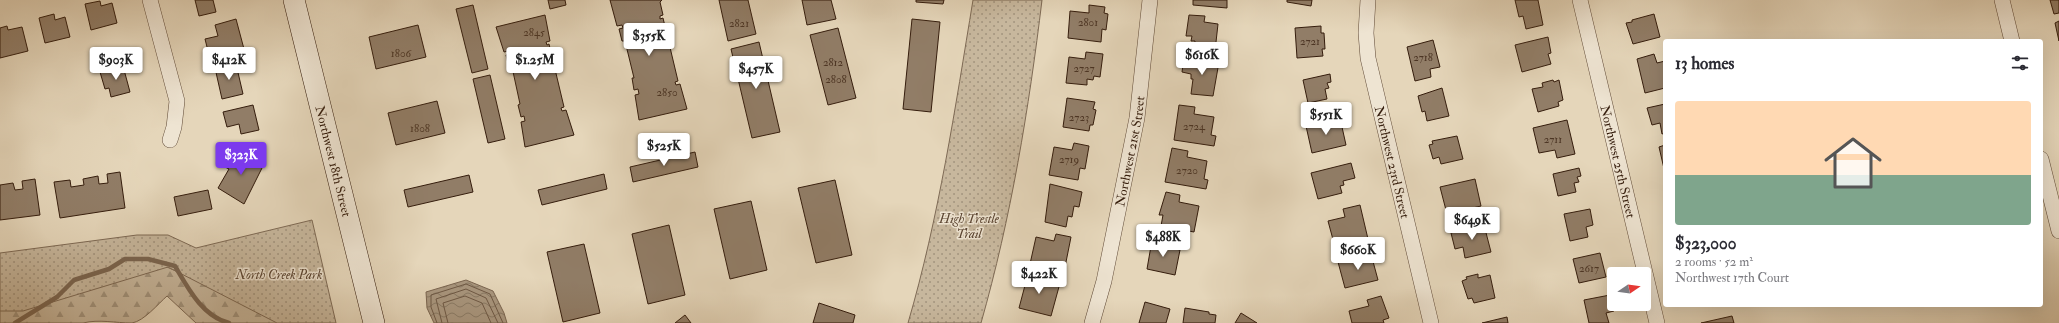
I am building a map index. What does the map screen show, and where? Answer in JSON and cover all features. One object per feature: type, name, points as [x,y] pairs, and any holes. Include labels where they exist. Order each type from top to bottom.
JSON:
[{"type":"main road","name":"Northwest 18th Street","points":[[294,0],[374,323]]},
{"type":"street","points":[[150,0],[177,101],[174,126],[170,140]]},
{"type":"street","name":"Northwest 21st Street","points":[[1092,323],[1104,281],[1137,118],[1150,0]]},
{"type":"street","name":"Northwest 23rd Street","points":[[1368,0],[1366,33],[1368,58],[1431,323]]},
{"type":"street","name":"Northwest 25th Street","points":[[1580,0],[1657,323]]},
{"type":"street","points":[[2002,0],[2012,39]]},
{"type":"street","points":[[2043,166],[2059,231]]},
{"type":"green space","name":"High Trestle Trail","points":[[973,0],[1042,0],[1025,122],[1010,203],[992,283],[981,323],[908,323],[929,243],[953,122]]},
{"type":"green space","name":"North Creek Park","points":[[312,220],[336,323],[277,323],[168,267],[23,311],[0,311],[0,253],[137,235],[168,235],[196,248]]},
{"type":"green space","points":[[127,249],[291,323],[196,323],[167,296],[146,316],[137,322],[132,323],[101,321],[83,323],[0,323],[0,309]]},
{"type":"water","points":[[466,280],[493,291],[504,313],[507,323],[434,323],[427,308],[426,292]]},
{"type":"building","points":[[195,0],[213,0],[216,12],[199,16]]},
{"type":"building","points":[[548,0],[565,0],[566,5],[550,9]]},
{"type":"building","points":[[610,0],[662,0],[660,2],[663,15],[660,16],[660,19],[663,18],[678,81],[675,82],[676,85],[680,84],[687,109],[639,120],[635,95],[639,94],[638,89],[634,90],[632,78],[634,78],[625,41],[622,41],[619,29],[623,28],[622,25],[617,26]]},
{"type":"building","points":[[719,0],[748,0],[756,34],[728,41]]},
{"type":"building","points":[[802,0],[831,0],[836,19],[807,25]]},
{"type":"building","points":[[916,0],[944,0],[943,4],[916,2]]},
{"type":"building","points":[[1193,0],[1227,0],[1227,8],[1193,5]]},
{"type":"building","points":[[1287,0],[1312,0],[1311,6],[1287,2]]},
{"type":"building","points":[[1515,0],[1538,0],[1543,25],[1526,29],[1523,16],[1519,17]]},
{"type":"building","points":[[2050,0],[2059,0],[2059,13],[2054,14]]},
{"type":"building","points":[[100,1],[101,6],[112,3],[117,23],[91,30],[85,4]]},
{"type":"building","points":[[473,5],[488,69],[472,73],[456,9]]},
{"type":"building","points":[[1089,5],[1105,7],[1104,13],[1108,14],[1106,30],[1102,29],[1101,42],[1068,38],[1070,11],[1089,13]]},
{"type":"building","points":[[54,14],[55,20],[65,17],[70,37],[45,43],[39,18]]},
{"type":"building","points":[[1654,14],[1660,37],[1633,44],[1626,23]]},
{"type":"building","points":[[545,15],[550,41],[546,42],[547,45],[549,44],[564,107],[561,108],[562,111],[566,110],[574,135],[525,147],[521,122],[525,121],[524,116],[521,117],[518,105],[520,104],[512,67],[509,68],[506,55],[509,54],[508,51],[504,52],[496,27]]},
{"type":"building","points":[[1189,15],[1205,16],[1204,22],[1218,24],[1215,51],[1194,49],[1195,41],[1191,41],[1192,36],[1186,36]]},
{"type":"building","points":[[236,19],[244,49],[210,59],[205,39],[218,36],[215,25]]},
{"type":"building","points":[[912,19],[940,22],[931,112],[903,109]]},
{"type":"building","points":[[2059,21],[2059,41],[2055,23]]},
{"type":"building","points":[[418,25],[426,57],[376,69],[369,37]]},
{"type":"building","points":[[7,26],[8,30],[22,27],[28,51],[0,58],[0,28]]},
{"type":"building","points":[[1321,26],[1321,33],[1324,33],[1325,49],[1322,49],[1323,56],[1297,58],[1295,28]]},
{"type":"building","points":[[838,28],[856,98],[828,105],[810,35]]},
{"type":"building","points":[[1548,37],[1551,53],[1548,54],[1551,64],[1522,72],[1515,45]]},
{"type":"building","points":[[1433,40],[1440,67],[1430,69],[1431,77],[1415,81],[1407,47]]},
{"type":"building","points":[[759,42],[780,132],[752,138],[731,49]]},
{"type":"building","points":[[1086,52],[1103,54],[1100,77],[1094,76],[1093,80],[1087,79],[1087,85],[1066,83],[1069,57],[1085,59]]},
{"type":"building","points":[[1654,54],[1657,63],[1663,62],[1663,88],[1645,93],[1637,59]]},
{"type":"building","points":[[1184,58],[1219,62],[1213,96],[1191,94],[1193,79],[1191,79],[1191,74],[1182,72]]},
{"type":"building","points":[[236,64],[243,94],[222,99],[215,68]]},
{"type":"building","points":[[123,66],[130,92],[111,97],[109,88],[105,89],[100,72]]},
{"type":"building","points":[[1330,74],[1331,82],[1327,83],[1329,88],[1325,89],[1327,99],[1308,103],[1303,80]]},
{"type":"building","points":[[490,75],[505,139],[488,143],[473,79]]},
{"type":"building","points":[[1553,80],[1554,82],[1559,80],[1563,100],[1558,102],[1559,106],[1538,112],[1532,89],[1543,87],[1542,83]]},
{"type":"building","points":[[1442,88],[1449,116],[1427,121],[1425,111],[1422,112],[1418,96]]},
{"type":"building","points":[[1067,98],[1095,102],[1093,109],[1096,110],[1093,125],[1090,125],[1089,131],[1063,127]]},
{"type":"building","points":[[437,101],[445,133],[396,145],[388,113]]},
{"type":"building","points":[[1663,104],[1663,134],[1660,123],[1652,125],[1647,108]]},
{"type":"building","points":[[253,105],[259,130],[241,134],[239,124],[227,127],[223,112]]},
{"type":"building","points":[[1179,105],[1195,107],[1194,114],[1214,117],[1211,135],[1216,136],[1214,146],[1174,140]]},
{"type":"building","points":[[1340,118],[1346,145],[1312,153],[1306,126]]},
{"type":"building","points":[[1567,120],[1575,154],[1557,158],[1555,150],[1539,153],[1533,128]]},
{"type":"building","points":[[1457,136],[1463,159],[1441,164],[1439,157],[1433,159],[1429,145],[1433,144],[1432,141]]},
{"type":"building","points":[[1074,143],[1089,146],[1085,169],[1080,168],[1078,180],[1049,175],[1054,147],[1072,150]]},
{"type":"building","points":[[1663,146],[1663,164],[1659,147]]},
{"type":"building","points":[[1172,148],[1188,151],[1187,157],[1207,161],[1204,179],[1208,180],[1206,189],[1165,182]]},
{"type":"building","points":[[243,152],[264,164],[244,204],[218,188],[229,169],[223,166],[231,154],[239,158]]},
{"type":"building","points":[[695,152],[698,167],[633,182],[630,167]]},
{"type":"building","points":[[1351,163],[1355,178],[1343,181],[1344,185],[1340,186],[1342,193],[1318,199],[1311,173]]},
{"type":"building","points":[[1579,168],[1581,176],[1577,177],[1579,182],[1574,183],[1576,192],[1558,196],[1553,174]]},
{"type":"building","points":[[120,172],[125,208],[60,218],[54,182],[70,180],[71,187],[84,185],[83,179],[98,176],[99,184],[108,183],[107,174]]},
{"type":"building","points":[[604,174],[607,189],[542,205],[538,190]]},
{"type":"building","points":[[469,175],[473,192],[408,207],[404,190]]},
{"type":"building","points":[[35,179],[40,215],[0,220],[0,185],[13,183],[15,190],[23,189],[22,181]]},
{"type":"building","points":[[1475,179],[1481,206],[1447,214],[1440,187]]},
{"type":"building","points":[[835,180],[852,255],[816,263],[798,188]]},
{"type":"building","points":[[1050,184],[1082,192],[1079,207],[1074,206],[1072,217],[1068,216],[1066,227],[1045,222]]},
{"type":"building","points":[[208,190],[212,209],[178,216],[174,197]]},
{"type":"building","points":[[1166,192],[1180,195],[1179,202],[1199,206],[1194,232],[1161,226],[1163,215],[1159,215]]},
{"type":"building","points":[[751,201],[767,270],[730,279],[714,209]]},
{"type":"building","points":[[1360,205],[1368,239],[1335,247],[1328,221],[1345,217],[1343,209]]},
{"type":"building","points":[[1590,209],[1593,225],[1586,227],[1588,237],[1570,241],[1564,214]]},
{"type":"building","points":[[669,225],[685,295],[648,304],[632,234]]},
{"type":"building","points":[[1484,225],[1491,252],[1465,258],[1463,247],[1455,249],[1451,233]]},
{"type":"building","points":[[1056,234],[1071,237],[1064,272],[1030,264],[1036,237],[1054,241]]},
{"type":"building","points":[[1155,239],[1170,243],[1169,248],[1180,250],[1175,275],[1147,269],[1151,246],[1154,247]]},
{"type":"building","points":[[584,244],[600,313],[563,322],[547,252]]},
{"type":"building","points":[[1600,253],[1606,277],[1579,283],[1573,259]]},
{"type":"building","points":[[1371,254],[1378,280],[1345,288],[1338,262]]},
{"type":"building","points":[[1028,274],[1060,283],[1051,316],[1019,308]]},
{"type":"building","points":[[1478,274],[1478,278],[1490,275],[1495,298],[1474,303],[1472,298],[1468,299],[1462,281],[1467,279],[1466,277]]},
{"type":"building","points":[[1381,296],[1389,318],[1383,320],[1384,323],[1352,323],[1349,311],[1369,306],[1367,300]]},
{"type":"building","points":[[1607,296],[1607,311],[1614,311],[1606,313],[1609,323],[1589,323],[1584,300]]},
{"type":"building","points":[[1145,302],[1170,309],[1166,323],[1139,323]]},
{"type":"building","points":[[819,303],[855,315],[853,323],[813,323]]},
{"type":"building","points":[[1185,308],[1209,312],[1209,314],[1216,315],[1215,323],[1183,323]]},
{"type":"building","points":[[1241,313],[1257,323],[1235,323]]},
{"type":"building","points":[[685,315],[691,323],[675,323]]},
{"type":"building","points":[[1732,316],[1734,323],[1701,323]]},
{"type":"building","points":[[1507,317],[1508,323],[1482,323]]},
{"type":"waterway","points":[[15,323],[57,297],[74,280],[109,269],[125,259],[148,259],[175,266],[203,308],[219,319],[229,323]]}]
